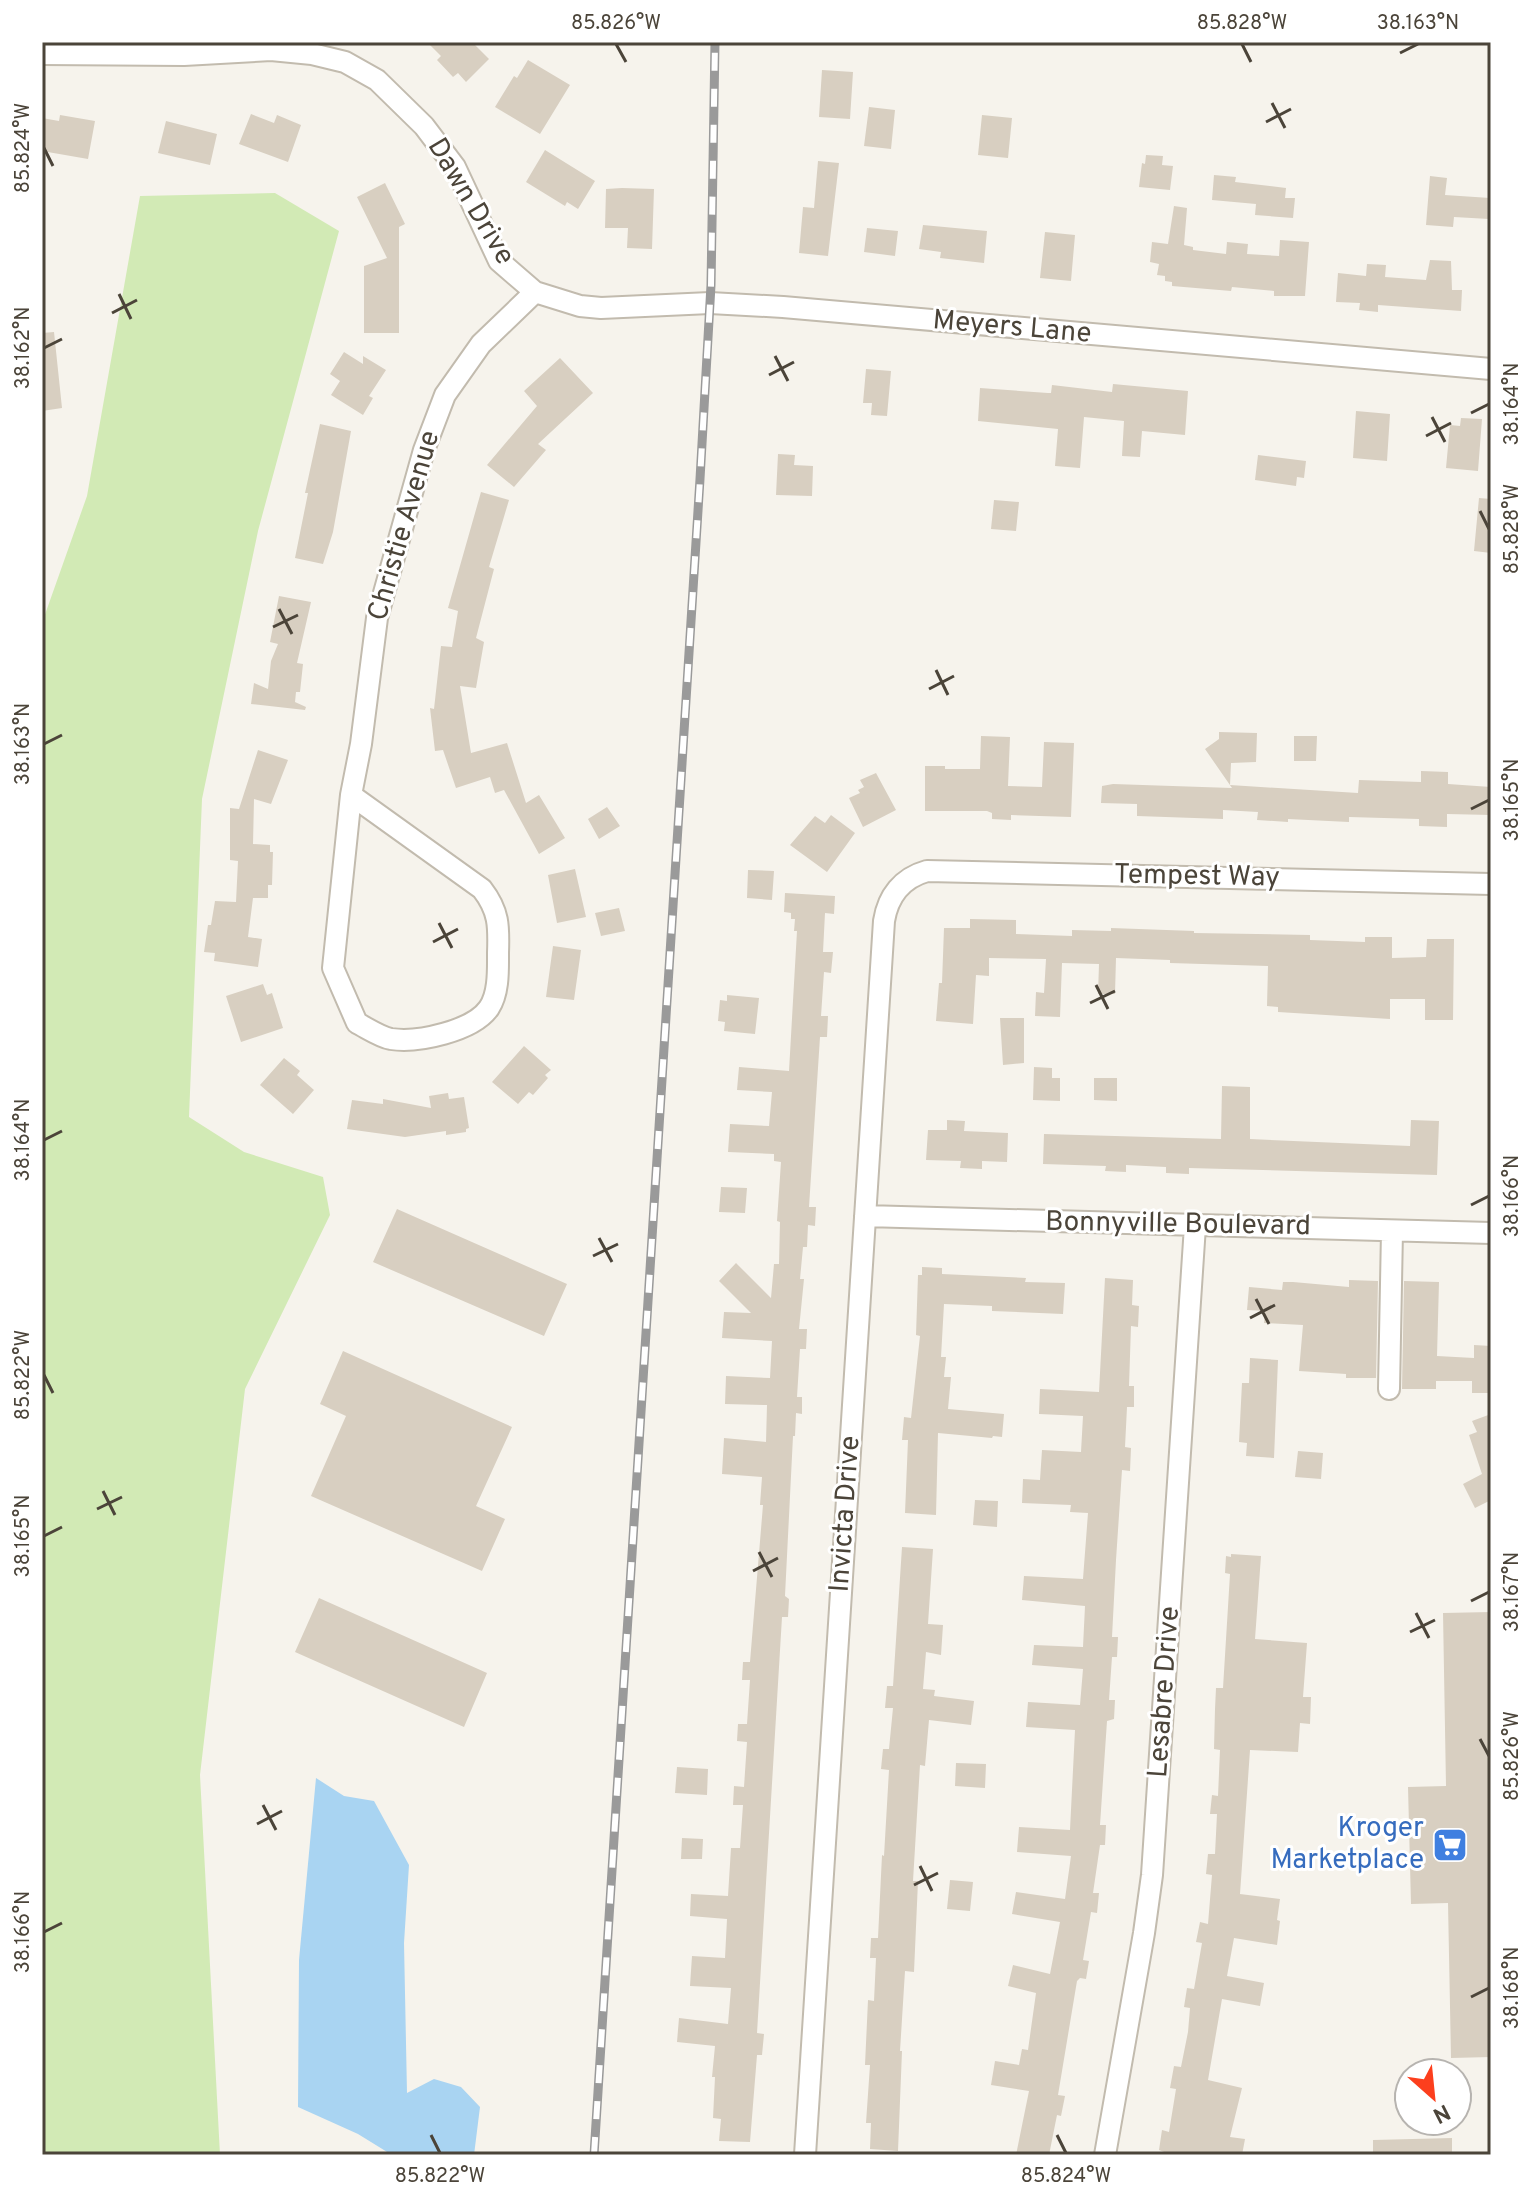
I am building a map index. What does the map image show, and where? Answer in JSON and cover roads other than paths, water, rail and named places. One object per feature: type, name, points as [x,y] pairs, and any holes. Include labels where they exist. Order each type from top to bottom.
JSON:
[{"type":"street","name":"Dawn Drive","points":[[42,54],[184,55],[271,50],[312,54],[345,62],[364,71],[393,93],[424,126],[455,167],[499,261],[535,292]]},
{"type":"street","name":"Meyers Lane","points":[[535,292],[580,306],[710,303],[783,307],[1491,369]]},
{"type":"street","name":"Christie Avenue","points":[[351,795],[482,889],[495,906],[499,936],[498,981],[490,1007],[469,1025],[430,1037],[390,1039],[357,1023],[333,968],[351,795],[361,744],[377,618],[424,450],[435,418],[457,375],[481,344],[535,292]]},
{"type":"street","name":"Tempest Way","points":[[906,880],[927,871],[955,871],[1491,884]]},
{"type":"street","name":"Invicta Drive","points":[[805,2155],[884,921],[889,902],[906,880]]},
{"type":"street","name":"Bonnyville Boulevard","points":[[865,1216],[1491,1233]]},
{"type":"street","name":"Lesabre Drive","points":[[1105,2155],[1152,1875],[1195,1226]]},
{"type":"street","points":[[1389,1389],[1392,1231]]},
{"type":"water","points":[[316,1778],[344,1796],[374,1801],[409,1865],[404,1943],[407,2093],[434,2079],[461,2087],[480,2107],[474,2155],[392,2155],[358,2134],[298,2107],[299,1960]]},
{"type":"railway","points":[[594,2155],[700,479],[711,285],[715,42]]},
{"type":"place","name":"Kroger Marketplace","points":[[1450,1845]]}]
